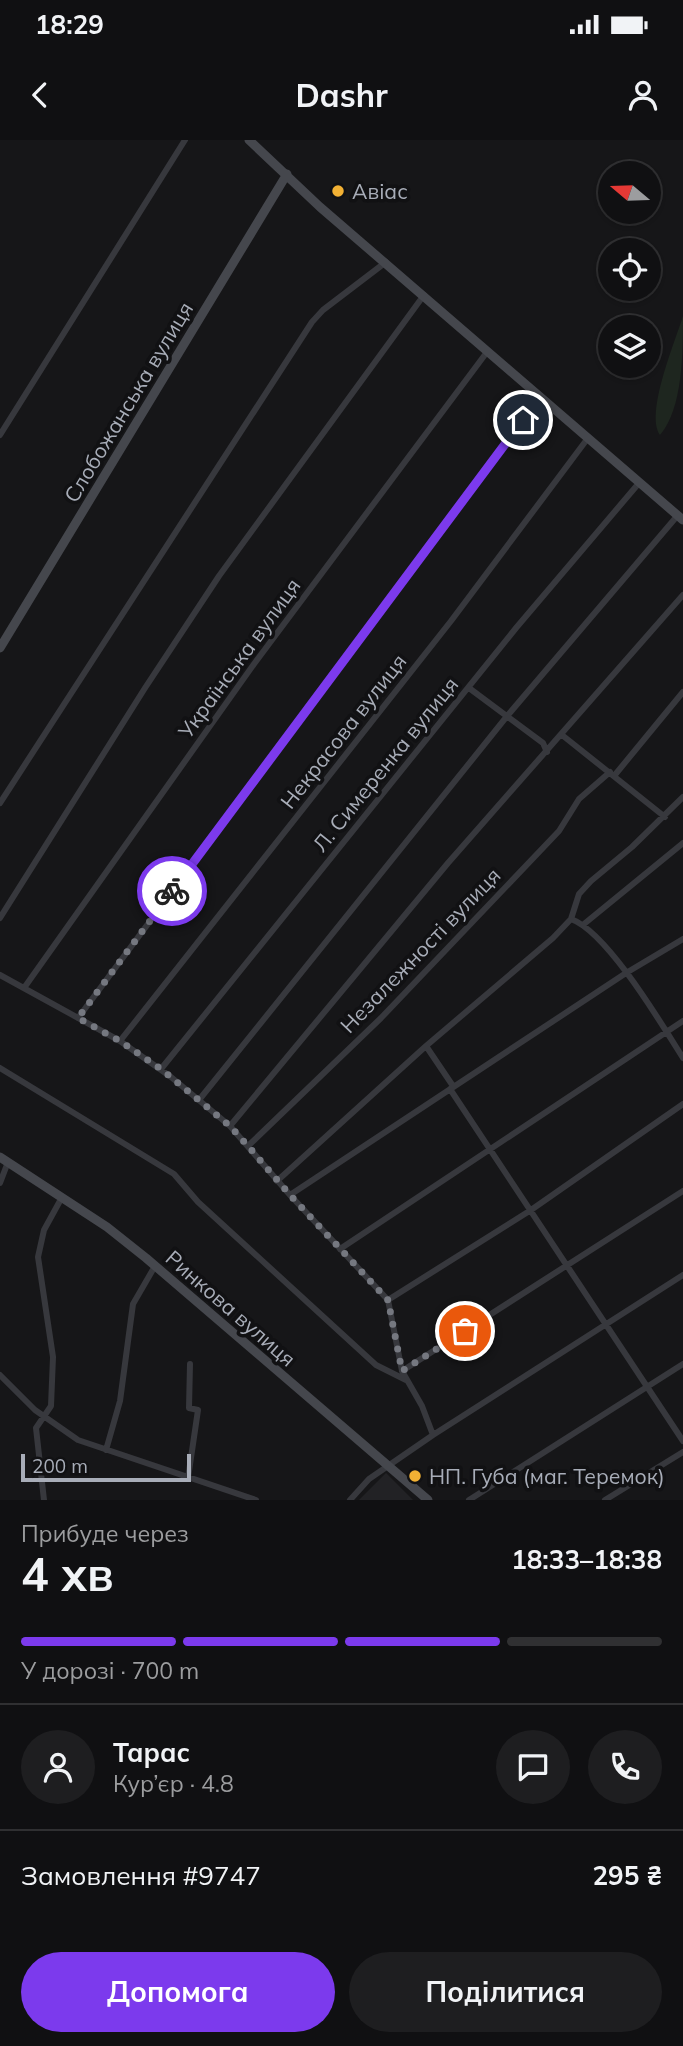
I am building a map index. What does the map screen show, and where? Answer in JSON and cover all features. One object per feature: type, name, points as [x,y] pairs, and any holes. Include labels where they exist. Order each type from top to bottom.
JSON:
[{"type":"main road","points":[[249,140],[539,398],[681,517]]},
{"type":"main road","name":"Слобожанська вулиця","points":[[0,646],[287,174]]},
{"type":"main road","name":"Ринкова вулиця","points":[[4,1160],[107,1227],[428,1500]]},
{"type":"street","points":[[0,435],[185,140]]},
{"type":"street","points":[[0,803],[312,322],[323,310],[386,262]]},
{"type":"street","points":[[0,918],[219,576],[424,295]]},
{"type":"street","name":"Українська вулиця","points":[[24,988],[254,664],[487,352]]},
{"type":"street","points":[[78,1018],[539,398]]},
{"type":"street","name":"Некрасова вулиця","points":[[120,1041],[443,632],[589,438]]},
{"type":"street","name":"Л. Симеренка вулиця","points":[[161,1069],[469,688],[639,483]]},
{"type":"street","points":[[199,1100],[508,715],[681,517]]},
{"type":"street","points":[[230,1126],[448,863],[683,595]]},
{"type":"street","points":[[469,688],[543,743],[547,751]]},
{"type":"street","name":"Незалежності вулиця","points":[[248,1146],[382,1018],[559,831],[579,799],[612,774],[683,692]]},
{"type":"street","points":[[562,735],[665,817]]},
{"type":"street","points":[[277,1181],[425,1046],[553,939],[571,919],[579,894],[665,817],[683,797]]},
{"type":"street","points":[[584,924],[683,843]]},
{"type":"street","points":[[571,919],[584,924],[625,973],[683,1058]]},
{"type":"street","points":[[290,1195],[625,973],[683,939]]},
{"type":"street","points":[[0,975],[120,1041],[161,1069],[230,1126],[277,1181],[388,1300],[402,1371],[409,1385]]},
{"type":"street","points":[[340,1249],[683,1021]]},
{"type":"street","points":[[425,1046],[683,1441]]},
{"type":"street","points":[[0,1068],[174,1174],[198,1202],[376,1365],[405,1378],[422,1406],[433,1435]]},
{"type":"street","points":[[388,1300],[531,1210],[683,1104]]},
{"type":"street","points":[[0,1182],[4,1160]]},
{"type":"street","points":[[402,1371],[683,1191]]},
{"type":"street","points":[[522,1194],[532,1201],[545,1200]]},
{"type":"street","points":[[44,1500],[36,1436],[39,1419],[46,1415],[53,1395],[53,1357],[38,1257],[44,1230],[61,1199]]},
{"type":"street","points":[[515,1220],[530,1218],[541,1224]]},
{"type":"street","points":[[106,1450],[120,1401],[133,1304],[155,1266]]},
{"type":"street","points":[[350,1500],[369,1479],[433,1435],[683,1275]]},
{"type":"street","points":[[187,1478],[198,1410],[189,1408],[190,1364]]},
{"type":"street","points":[[469,1500],[683,1364]]},
{"type":"street","points":[[0,1375],[35,1410],[46,1415],[78,1440],[256,1500]]},
{"type":"street","points":[[605,1500],[683,1452]]},
{"type":"shaded area","points":[[683,316],[682,362],[677,395],[668,424],[660,435],[656,425],[659,395]]},
{"type":"shaded area","points":[[386,1473],[413,1500],[359,1500]]},
{"type":"way so far","points":[[172,891],[78,1018],[120,1041],[161,1069],[230,1126],[277,1181],[388,1300],[402,1371],[465,1331]]},
{"type":"place","name":"Авіас","points":[[338,191]]},
{"type":"place","name":"НП. Губа (маг. Теремок)","points":[[415,1476]]},
{"type":"route","points":[[172,891],[523,420]]}]
